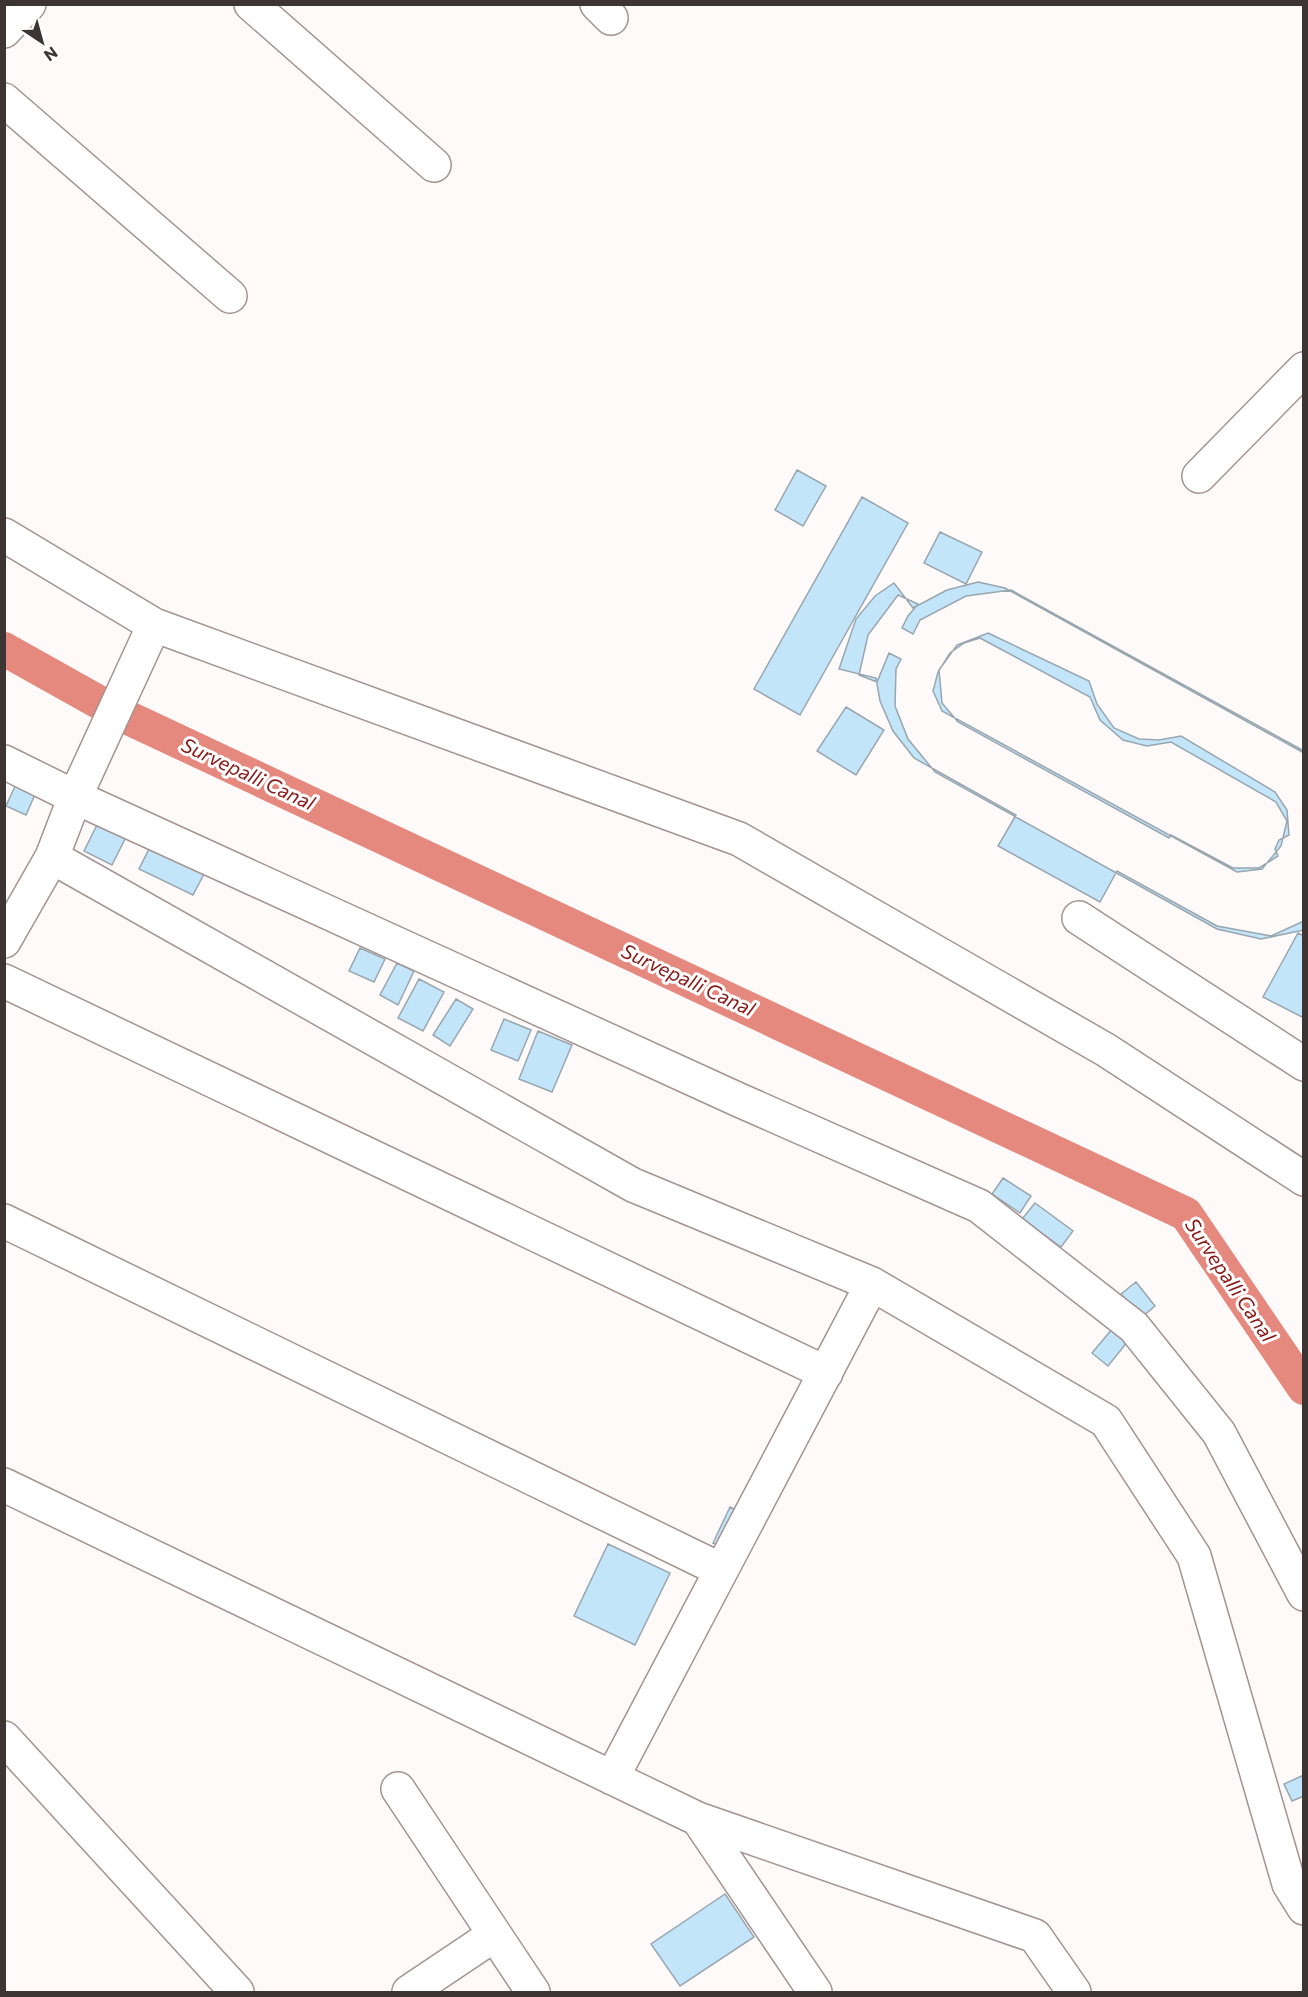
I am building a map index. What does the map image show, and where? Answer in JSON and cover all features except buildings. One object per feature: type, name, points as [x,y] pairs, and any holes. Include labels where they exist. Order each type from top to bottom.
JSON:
[{"type":"street","points":[[4,31],[29,4]]},
{"type":"street","points":[[250,4],[434,165]]},
{"type":"street","points":[[4,100],[230,296]]},
{"type":"street","points":[[1199,476],[1304,369]]},
{"type":"street","points":[[4,535],[149,636],[739,839],[1106,1050],[1304,1179]]},
{"type":"street","points":[[4,941],[52,857],[80,786],[149,636]]},
{"type":"street","points":[[4,762],[80,786],[739,1100],[979,1206],[1134,1327],[1219,1433],[1304,1594]]},
{"type":"street","points":[[52,857],[633,1185],[872,1284],[1106,1421],[1194,1556],[1288,1884],[1304,1908]]},
{"type":"street","points":[[1079,918],[1304,1064]]},
{"type":"street","points":[[4,981],[826,1373]]},
{"type":"street","points":[[4,1221],[721,1570]]},
{"type":"street","points":[[612,1778],[872,1284]]},
{"type":"street","points":[[4,1485],[698,1820],[1035,1936],[1074,1992]]},
{"type":"street","points":[[4,1738],[237,1992]]},
{"type":"street","points":[[398,1789],[533,1992]]},
{"type":"street","points":[[698,1820],[815,1992]]},
{"type":"street","points":[[409,1992],[494,1935]]},
{"type":"waterway","name":"Survepalli Canal","points":[[4,649],[120,714],[1186,1214],[1304,1388]]}]
